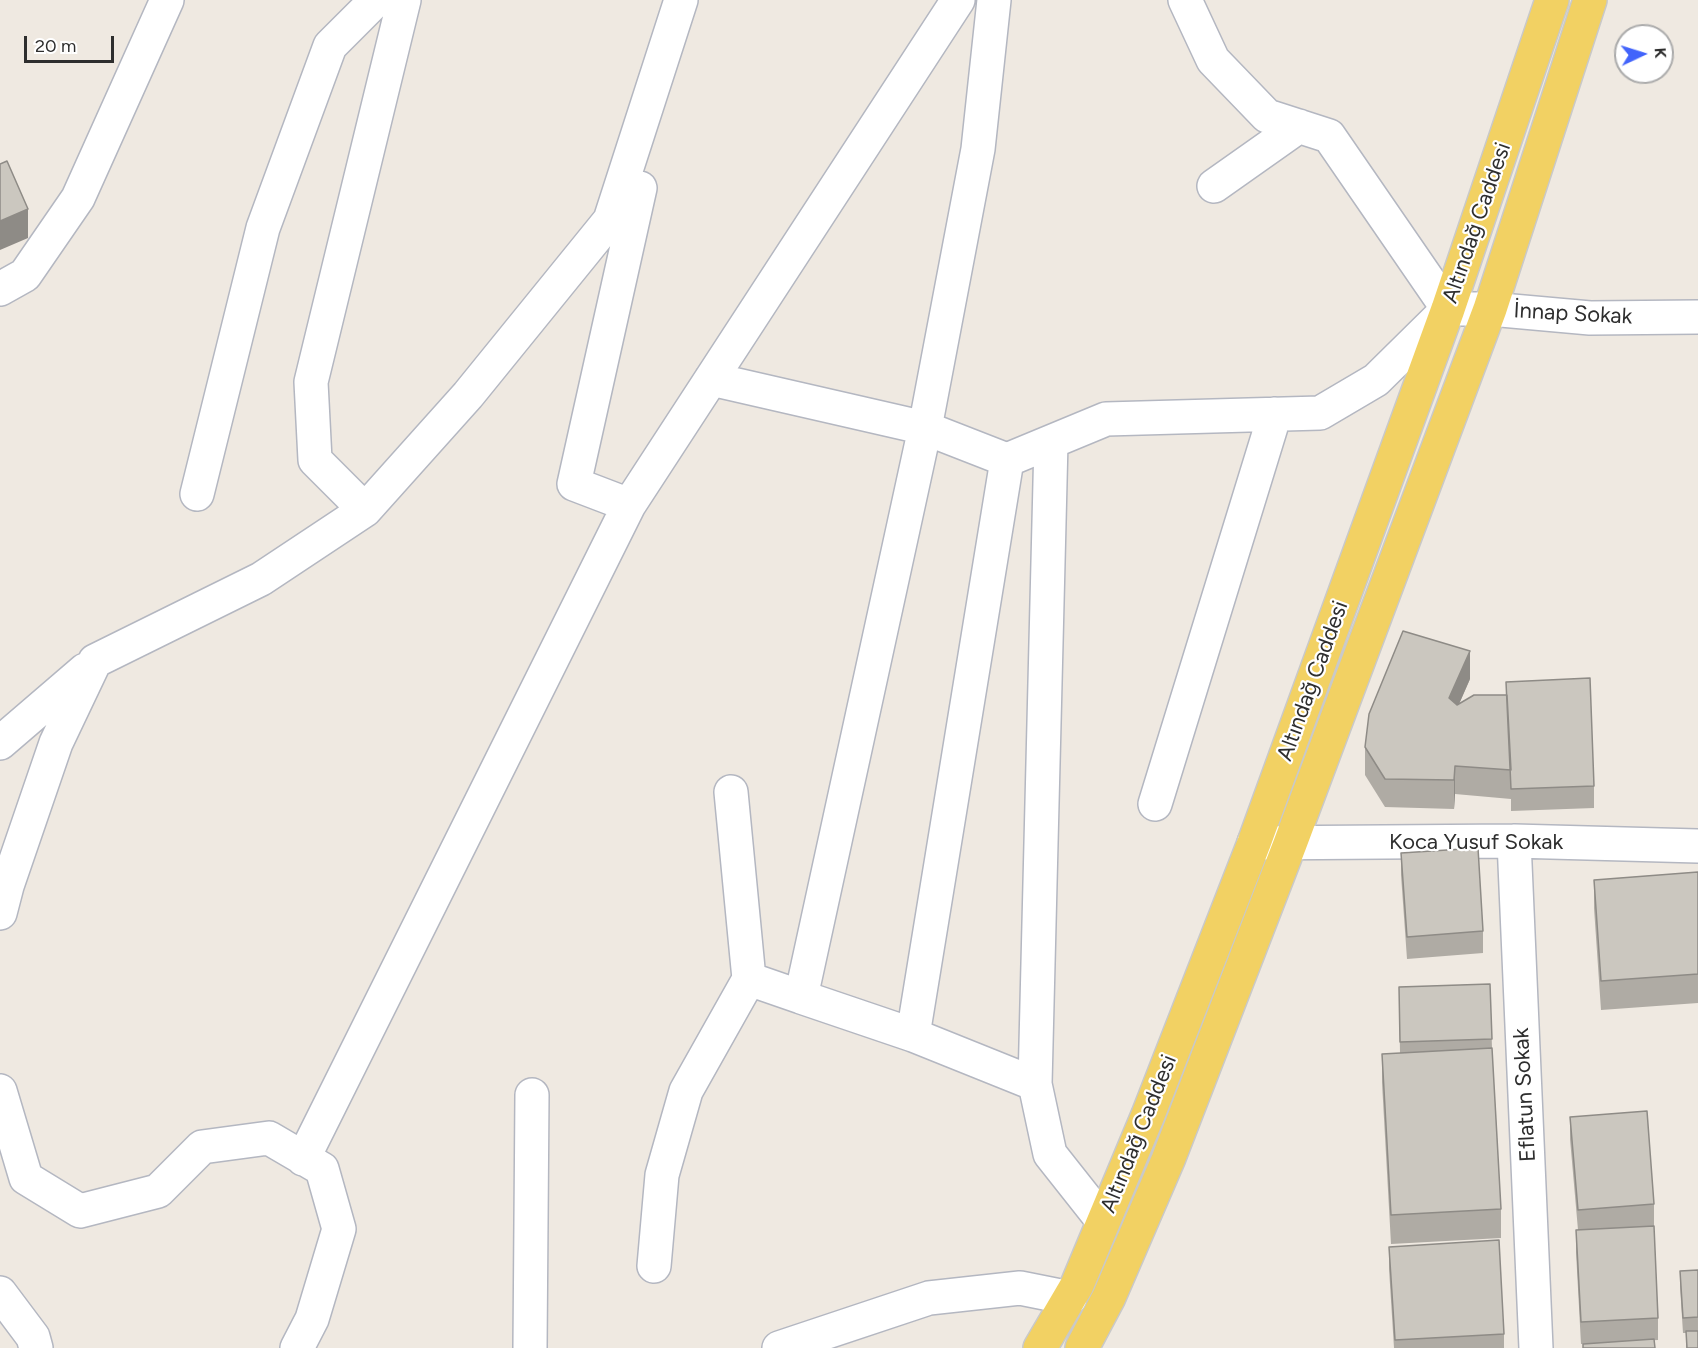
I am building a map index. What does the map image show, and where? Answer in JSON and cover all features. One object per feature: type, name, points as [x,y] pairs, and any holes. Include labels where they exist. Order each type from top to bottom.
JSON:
[{"type":"main road","name":"Altındağ Caddesi","points":[[1040,1348],[1070,1298],[1148,1115],[1254,843],[1449,309],[1552,0]]},
{"type":"main road","name":"Altındağ Caddesi","points":[[1082,1348],[1109,1297],[1168,1161],[1290,843],[1490,309],[1590,0]]},
{"type":"street","points":[[0,289],[25,275],[78,198],[168,0]]},
{"type":"street","points":[[197,495],[263,228],[330,46],[376,0]]},
{"type":"street","points":[[364,510],[315,460],[311,382],[404,0]]},
{"type":"street","points":[[303,1159],[629,505],[958,0]]},
{"type":"street","points":[[801,998],[925,429],[978,149],[994,0]]},
{"type":"street","points":[[711,379],[925,429],[1007,460],[1106,419],[1320,412],[1376,380],[1449,309],[1329,136],[1267,116],[1213,60],[1185,0]]},
{"type":"street","points":[[0,743],[95,661],[261,579],[364,510],[468,395],[610,220],[681,4]]},
{"type":"street","points":[[629,505],[574,484],[681,4]]},
{"type":"street","points":[[1214,186],[1299,126]]},
{"type":"street","name":"İnnap Sokak","points":[[1449,309],[1490,309],[1590,318],[1698,316]]},
{"type":"street","points":[[1155,804],[1275,414]]},
{"type":"street","points":[[1050,442],[1035,1084],[1050,1154],[1103,1221]]},
{"type":"street","points":[[913,1035],[1007,460]]},
{"type":"street","points":[[0,913],[56,743],[95,661]]},
{"type":"street","points":[[654,1266],[662,1174],[686,1091],[749,979],[731,792]]},
{"type":"street","name":"Koca Yusuf Sokak","points":[[1254,843],[1514,841],[1698,846]]},
{"type":"street","name":"Eflatun Sokak","points":[[1514,841],[1536,1348]]},
{"type":"street","points":[[749,979],[913,1035],[1035,1084]]},
{"type":"street","points":[[0,1091],[4,1111],[26,1178],[80,1211],[158,1191],[202,1147],[268,1138],[322,1169],[339,1229],[312,1320],[297,1348]]},
{"type":"street","points":[[530,1348],[532,1095]]},
{"type":"street","points":[[779,1348],[929,1298],[1020,1288],[1070,1298]]},
{"type":"street","points":[[0,1293],[33,1337],[36,1348]]},
{"type":"building","points":[[7,161],[28,209],[0,221],[0,164]]},
{"type":"building","points":[[1403,631],[1470,651],[1449,698],[1457,705],[1474,695],[1507,695],[1511,770],[1455,766],[1454,780],[1385,779],[1365,747],[1369,714]]},
{"type":"building","points":[[1590,678],[1594,786],[1511,789],[1506,682]]},
{"type":"building","points":[[1478,848],[1483,931],[1407,937],[1401,853]]},
{"type":"building","points":[[1698,872],[1698,974],[1601,981],[1594,880]]},
{"type":"building","points":[[1490,984],[1492,1039],[1400,1042],[1399,987]]},
{"type":"building","points":[[1492,1048],[1501,1209],[1391,1215],[1382,1054]]},
{"type":"building","points":[[1647,1111],[1654,1204],[1578,1210],[1570,1117]]},
{"type":"building","points":[[1654,1226],[1658,1318],[1581,1322],[1576,1230]]},
{"type":"building","points":[[1499,1240],[1504,1334],[1395,1340],[1389,1247]]},
{"type":"building","points":[[1698,1270],[1698,1317],[1683,1318],[1680,1271]]},
{"type":"building","points":[[1686,1331],[1698,1331],[1698,1348],[1687,1348]]},
{"type":"building","points":[[1654,1339],[1655,1348],[1583,1348],[1583,1344]]}]
